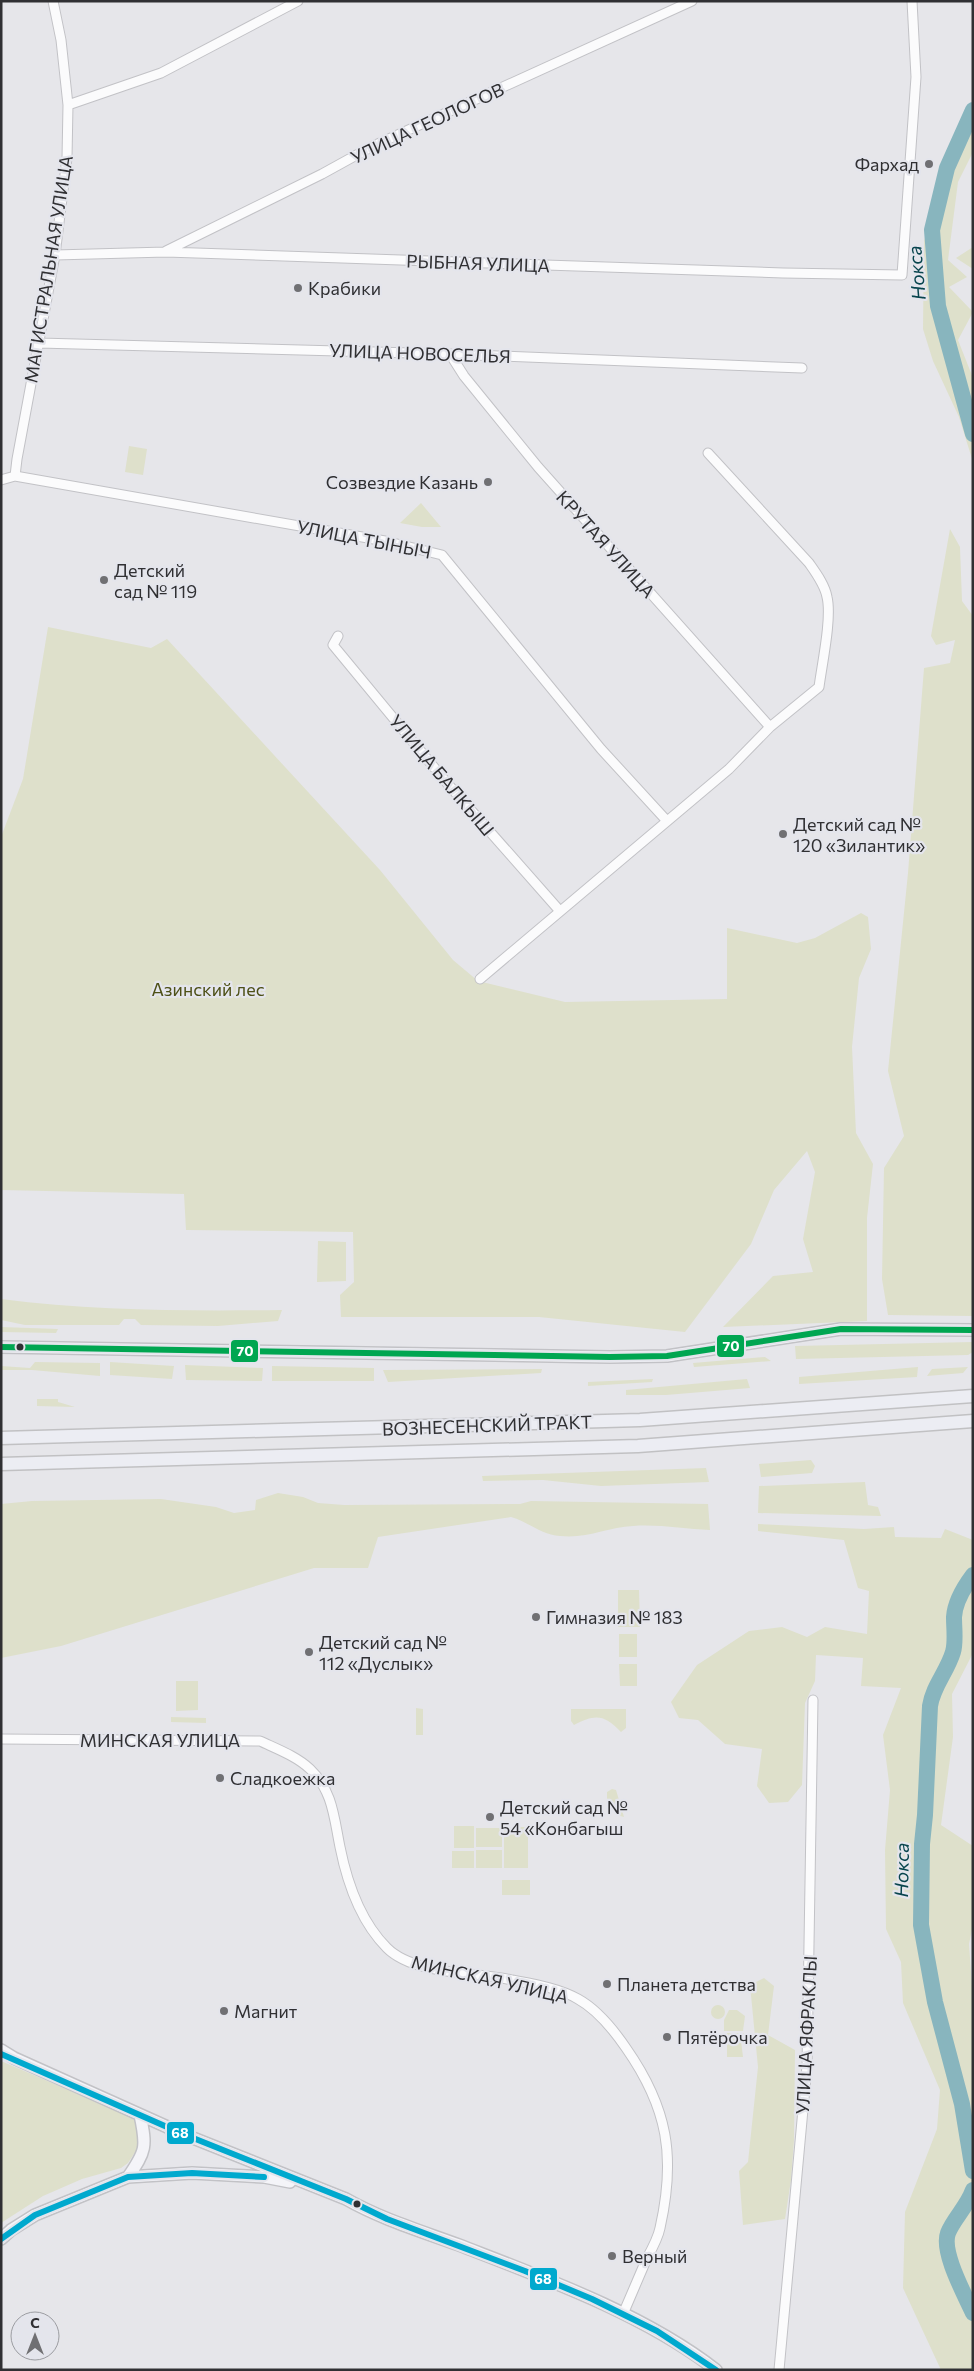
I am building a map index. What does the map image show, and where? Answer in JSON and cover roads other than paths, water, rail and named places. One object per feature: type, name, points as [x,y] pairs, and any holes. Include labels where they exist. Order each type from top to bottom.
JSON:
[{"type":"main road","name":"ВОЗНЕСЕНСКИЙ ТРАКТ","points":[[1,1438],[640,1420],[973,1396]]},
{"type":"main road","name":"ВОЗНЕСЕНСКИЙ ТРАКТ","points":[[1,1464],[638,1446],[973,1421]]},
{"type":"street","name":"МАГИСТРАЛЬНАЯ УЛИЦА","points":[[15,476],[54,255],[67,158],[68,104],[61,40],[53,1]]},
{"type":"street","points":[[68,104],[161,73],[298,1]]},
{"type":"street","name":"УЛИЦА ГЕОЛОГОВ","points":[[166,252],[322,174],[371,147],[692,1]]},
{"type":"street","name":"РЫБНАЯ УЛИЦА","points":[[54,255],[166,252],[783,273],[902,275],[916,77],[912,1]]},
{"type":"street","name":"УЛИЦА НОВОСЕЛЬЯ","points":[[39,343],[450,354],[802,368]]},
{"type":"street","name":"КРУТАЯ УЛИЦА","points":[[450,354],[464,376],[538,468],[770,727]]},
{"type":"street","points":[[480,979],[559,910],[729,769],[770,727],[819,687],[826,633],[827,597],[818,576],[809,562],[708,453]]},
{"type":"street","name":"УЛИЦА ТЫНЫЧ","points":[[1,480],[15,476],[366,538],[442,555],[601,749],[668,821]]},
{"type":"street","name":"УЛИЦА БАЛКЫШ","points":[[338,636],[333,645],[447,783],[559,910]]},
{"type":"street","points":[[1,1347],[610,1357],[667,1356],[841,1329],[973,1330]]},
{"type":"street","name":"УЛИЦА ЯФРАКЛЫ","points":[[778,2370],[807,2066],[813,1700]]},
{"type":"street","name":"МИНСКАЯ УЛИЦА","points":[[1,1739],[260,1741],[296,1759],[310,1769],[324,1786],[333,1806],[345,1872],[360,1910],[387,1948],[400,1958],[440,1971],[510,1979],[569,1994],[599,2015],[614,2031],[630,2054],[657,2101],[668,2151],[668,2183],[659,2231],[623,2314]]},
{"type":"street","points":[[1,2050],[14,2058]]},
{"type":"street","points":[[1,2054],[14,2058],[140,2115],[623,2314],[688,2348],[716,2370]]},
{"type":"street","points":[[128,2177],[142,2158],[146,2140],[140,2115]]},
{"type":"street","points":[[1,2239],[6,2231],[35,2215],[128,2177],[192,2173],[264,2177],[318,2188]]},
{"type":"waterway","name":"Нокса","points":[[973,110],[947,168],[932,230],[938,306],[973,434]]},
{"type":"waterway","name":"Нокса","points":[[973,1575],[963,1589],[956,1605],[953,1652],[934,1692],[930,1706],[922,1844],[921,1925],[935,2002],[962,2104],[973,2171]]},
{"type":"waterway","name":"Нокса","points":[[973,2190],[948,2233],[947,2241],[951,2262],[973,2313]]},
{"type":"place","name":"Фархад","points":[[929,164]]},
{"type":"place","name":"Крабики","points":[[298,288]]},
{"type":"place","name":"Созвездие Казань","points":[[488,482]]},
{"type":"place","name":"Детский сад № 119","points":[[104,580]]},
{"type":"place","name":"Детский сад № 120 «Зилантик»","points":[[783,834]]},
{"type":"place","name":"Гимназия № 183","points":[[536,1617]]},
{"type":"place","name":"Детский сад № 112 «Дуслык»","points":[[309,1652]]},
{"type":"place","name":"Сладкоежка","points":[[220,1778]]},
{"type":"place","name":"Детский сад № 54 «Конбагыш","points":[[490,1817]]},
{"type":"place","name":"Планета детства","points":[[607,1984]]},
{"type":"place","name":"Магнит","points":[[224,2011]]},
{"type":"place","name":"Пятёрочка","points":[[667,2037]]},
{"type":"place","name":"Верный","points":[[612,2256]]},
{"type":"park label","name":"Азинский лес","points":[[208,989]]}]
